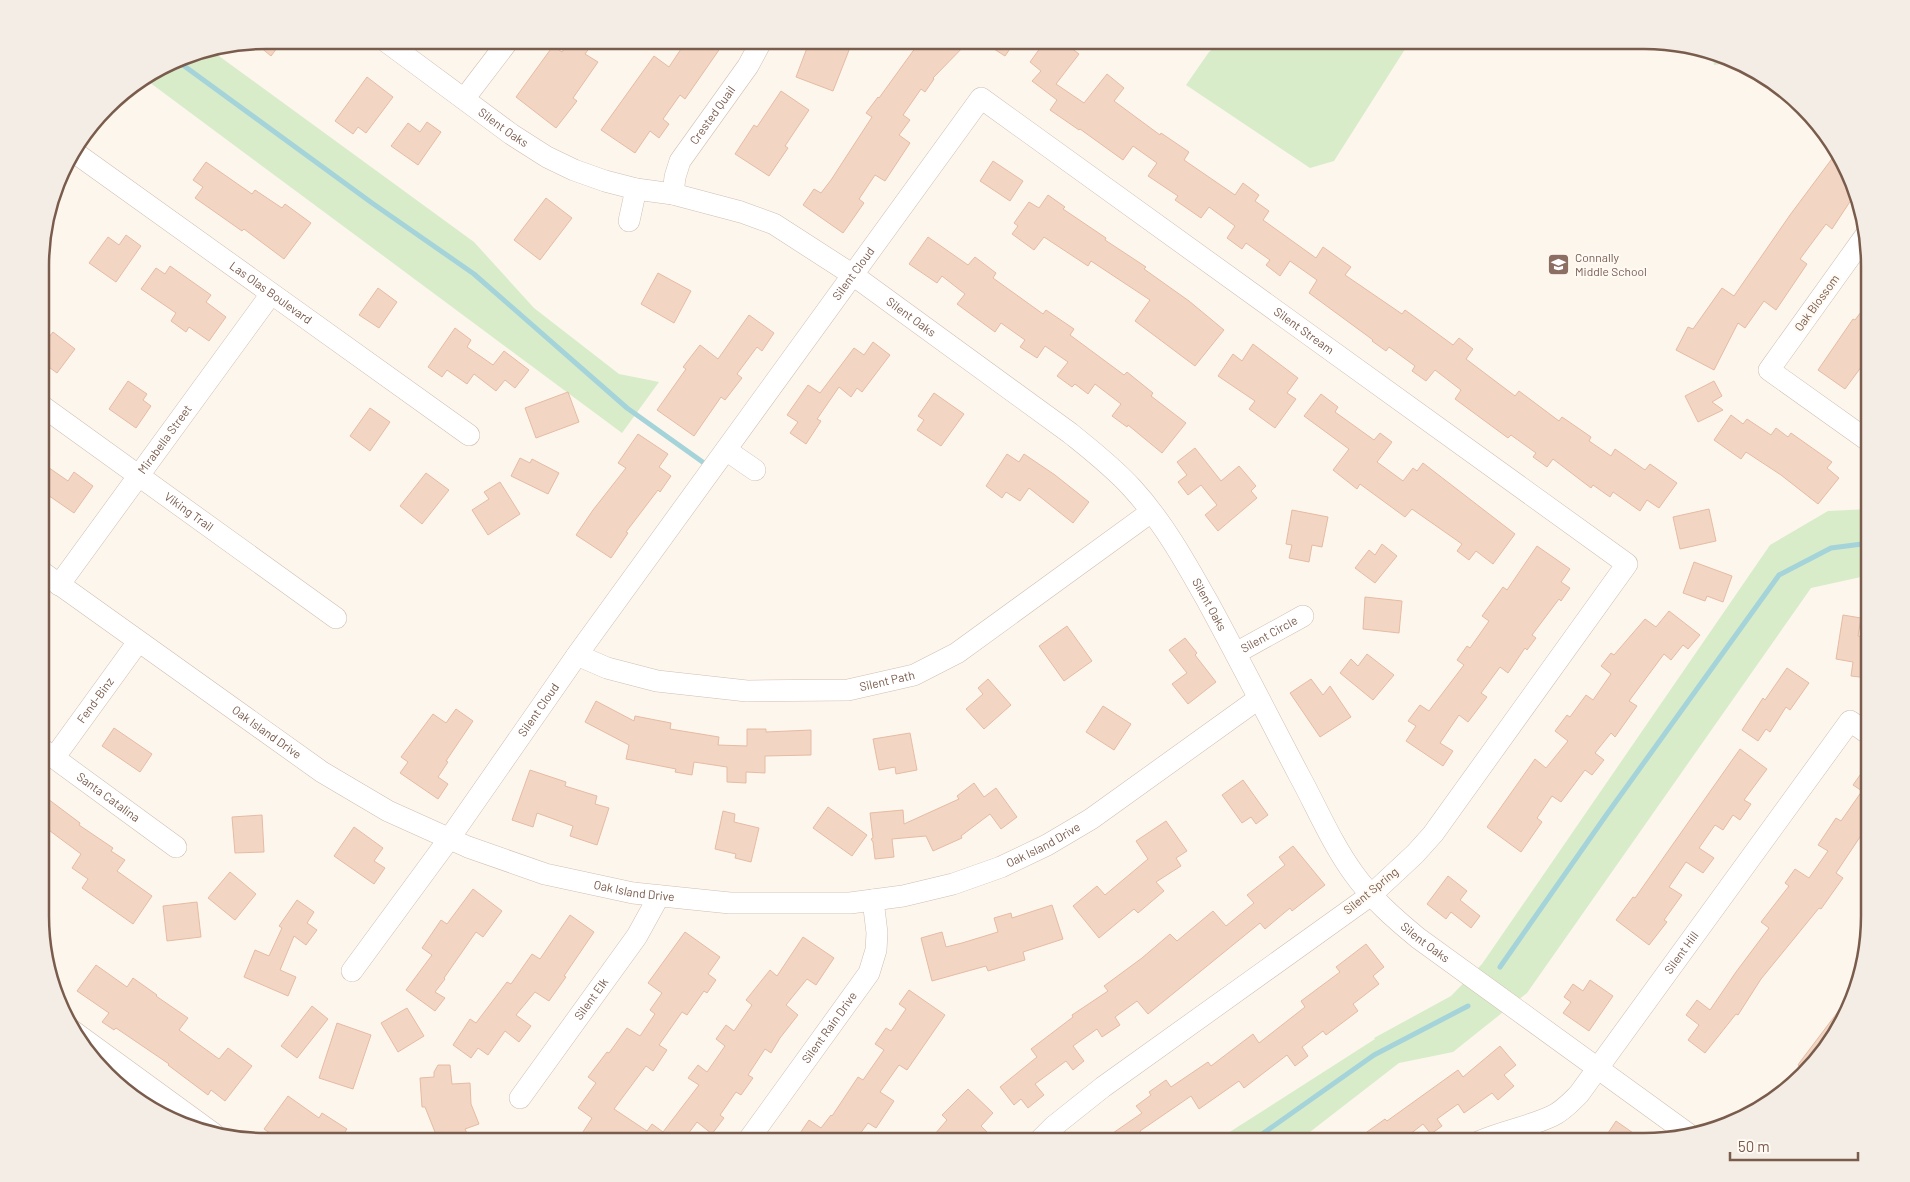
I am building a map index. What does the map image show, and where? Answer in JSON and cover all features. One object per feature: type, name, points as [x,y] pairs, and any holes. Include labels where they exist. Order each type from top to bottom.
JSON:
[{"type":"street","name":"Silent Oaks","points":[[396,49],[511,134],[547,157],[574,170],[636,189],[673,194],[741,212],[774,224],[853,275],[1076,438],[1132,488],[1177,548],[1236,653],[1258,699],[1336,844],[1354,873],[1371,895],[1398,922],[1418,938],[1682,1130]]},
{"type":"street","points":[[464,99],[501,49]]},
{"type":"street","name":"Crested Quail","points":[[673,194],[675,177],[680,161],[748,66],[757,49]]},
{"type":"street","name":"Silent Cloud","points":[[352,971],[449,839],[577,655],[981,98]]},
{"type":"street","name":"Silent Stream","points":[[981,98],[1627,564]]},
{"type":"street","name":"Las Olas Boulevard","points":[[79,156],[469,435]]},
{"type":"street","points":[[629,221],[636,189]]},
{"type":"street","name":"Oak Blossom","points":[[1860,243],[1769,370],[1861,436]]},
{"type":"street","name":"Mirabella Street","points":[[60,585],[271,294]]},
{"type":"street","name":"Viking Trail","points":[[49,411],[336,618]]},
{"type":"street","points":[[726,450],[754,470]]},
{"type":"street","name":"Silent Path","points":[[577,655],[607,668],[657,681],[747,691],[848,690],[914,675],[957,653],[1151,512]]},
{"type":"street","name":"Silent Spring","points":[[1047,1133],[1103,1087],[1371,895],[1415,854],[1433,834],[1627,564]]},
{"type":"street","name":"Oak Island Drive","points":[[49,577],[322,772],[388,811],[449,839],[545,874],[633,893],[659,896],[730,903],[850,903],[903,896],[953,884],[1001,867],[1047,845],[1091,818],[1258,699]]},
{"type":"street","name":"Silent Circle","points":[[1236,653],[1303,616]]},
{"type":"street","name":"Fend-Binz","points":[[49,753],[138,642]]},
{"type":"street","name":"Silent Hill","points":[[1500,1133],[1553,1116],[1566,1107],[1579,1094],[1850,721],[1861,729]]},
{"type":"street","name":"Santa Catalina","points":[[49,755],[176,847]]},
{"type":"street","name":"Silent Elk","points":[[520,1098],[637,936],[659,896]]},
{"type":"street","name":"Silent Rain Drive","points":[[753,1133],[869,973],[877,942],[873,900]]},
{"type":"street","points":[[93,1047],[182,1117]]},
{"type":"green space","points":[[1213,49],[1405,49],[1334,161],[1310,168],[1186,85]]},
{"type":"green space","points":[[217,54],[474,242],[534,308],[619,374],[659,382],[622,433],[150,82],[183,65]]},
{"type":"green space","points":[[1713,60],[1723,64],[1714,65]]},
{"type":"green space","points":[[1861,509],[1861,577],[1811,588],[1527,993],[1453,1052],[1399,1063],[1309,1133],[1228,1133],[1374,1038],[1451,996],[1482,964],[1770,545],[1828,511]]},
{"type":"building","points":[[262,49],[276,49],[271,56]]},
{"type":"building","points":[[551,49],[558,49],[562,52],[564,49],[589,49],[585,54],[598,62],[573,98],[577,101],[556,128],[516,97]]},
{"type":"building","points":[[681,49],[720,49],[685,99],[680,95],[663,119],[669,124],[659,138],[650,131],[635,153],[601,130],[654,56],[669,67]]},
{"type":"building","points":[[807,49],[849,49],[833,91],[796,77]]},
{"type":"building","points":[[914,49],[961,49],[933,78],[925,92],[921,89],[903,115],[910,120],[899,135],[910,143],[885,181],[875,175],[859,199],[864,203],[843,233],[803,205],[814,189],[821,193],[831,180],[872,117],[866,113]]},
{"type":"building","points":[[994,49],[1010,49],[1005,56]]},
{"type":"building","points":[[1039,49],[1073,49],[1079,54],[1056,84],[1084,103],[1107,74],[1124,88],[1114,101],[1160,135],[1161,133],[1189,152],[1184,160],[1235,195],[1243,183],[1259,195],[1255,201],[1269,211],[1263,220],[1316,258],[1323,247],[1351,267],[1345,275],[1402,314],[1405,310],[1453,345],[1459,338],[1473,349],[1466,359],[1515,396],[1519,391],[1559,421],[1562,417],[1591,437],[1589,441],[1611,456],[1615,449],[1645,470],[1650,464],[1677,483],[1659,508],[1647,500],[1640,511],[1613,492],[1610,497],[1593,485],[1591,488],[1553,459],[1547,467],[1533,457],[1536,453],[1511,435],[1508,438],[1455,399],[1461,390],[1435,370],[1426,381],[1412,371],[1415,366],[1389,347],[1386,351],[1309,293],[1317,280],[1290,261],[1280,276],[1266,265],[1270,260],[1246,243],[1242,249],[1227,238],[1235,226],[1209,207],[1201,218],[1175,200],[1178,196],[1148,176],[1157,163],[1133,146],[1123,160],[1050,110],[1057,100],[1032,81],[1041,71],[1030,62]]},
{"type":"building","points":[[367,77],[393,97],[366,133],[358,127],[353,134],[335,121]]},
{"type":"building","points":[[781,91],[809,110],[785,146],[788,148],[769,176],[735,154],[754,125],[757,127]]},
{"type":"building","points":[[427,122],[441,132],[418,165],[391,146],[408,123],[420,132]]},
{"type":"building","points":[[1833,158],[1851,200],[1832,229],[1826,224],[1800,259],[1807,264],[1776,310],[1764,301],[1745,328],[1738,323],[1714,370],[1676,350],[1688,327],[1693,329],[1722,288],[1734,296]]},
{"type":"building","points":[[993,161],[1023,181],[1010,201],[980,181]]},
{"type":"building","points":[[206,162],[252,194],[255,190],[282,208],[285,204],[311,223],[284,259],[244,229],[242,231],[195,198],[203,187],[193,180]]},
{"type":"building","points":[[1048,195],[1065,207],[1063,209],[1106,238],[1105,240],[1146,267],[1144,269],[1189,301],[1224,330],[1195,366],[1135,321],[1150,300],[1091,261],[1088,266],[1044,237],[1034,250],[1012,234],[1018,226],[1014,223],[1029,202],[1039,208]]},
{"type":"building","points":[[546,198],[572,218],[540,260],[514,240]]},
{"type":"building","points":[[126,235],[141,246],[116,282],[89,263],[108,237],[119,245]]},
{"type":"building","points":[[928,237],[968,265],[975,257],[996,273],[993,278],[1043,314],[1046,310],[1074,329],[1070,335],[1124,375],[1127,372],[1153,393],[1151,396],[1186,423],[1162,453],[1128,425],[1127,427],[1112,416],[1121,404],[1095,384],[1088,394],[1075,384],[1072,387],[1057,376],[1068,362],[1045,346],[1037,358],[1020,347],[1025,340],[1001,323],[995,332],[957,304],[965,294],[942,276],[937,283],[909,264]]},
{"type":"building","points":[[170,266],[211,295],[206,302],[226,317],[209,341],[189,327],[186,332],[171,321],[176,313],[141,289],[156,268],[165,274]]},
{"type":"building","points":[[658,273],[691,291],[674,323],[641,304]]},
{"type":"building","points":[[378,288],[397,302],[379,328],[359,315]]},
{"type":"building","points":[[1861,312],[1861,367],[1845,389],[1818,370],[1853,319],[1855,320]]},
{"type":"building","points":[[749,315],[774,333],[762,351],[757,347],[737,374],[742,378],[725,400],[721,397],[694,436],[657,410],[686,369],[683,367],[700,345],[718,359]]},
{"type":"building","points":[[455,328],[471,340],[467,347],[493,365],[504,351],[529,370],[515,388],[505,380],[496,391],[474,374],[467,384],[447,370],[442,377],[428,367]]},
{"type":"building","points":[[53,332],[75,349],[57,373],[49,367],[49,337]]},
{"type":"building","points":[[873,342],[890,355],[862,392],[857,388],[851,397],[839,387],[817,419],[821,421],[806,444],[790,433],[798,422],[787,415],[808,385],[820,393],[854,348],[864,355]]},
{"type":"building","points":[[1253,344],[1298,378],[1287,393],[1296,399],[1275,428],[1249,409],[1255,401],[1218,376],[1233,354],[1242,361]]},
{"type":"building","points":[[128,381],[147,394],[143,400],[151,406],[136,428],[109,409]]},
{"type":"building","points":[[1714,381],[1722,396],[1712,402],[1723,410],[1698,422],[1685,396]]},
{"type":"building","points":[[568,392],[579,422],[536,438],[525,408]]},
{"type":"building","points":[[934,393],[964,414],[941,446],[917,430],[924,420],[918,416]]},
{"type":"building","points":[[1321,394],[1338,407],[1335,412],[1374,440],[1380,433],[1392,442],[1377,462],[1403,481],[1413,468],[1417,471],[1423,463],[1515,534],[1493,564],[1476,551],[1469,560],[1457,551],[1462,544],[1412,509],[1405,517],[1360,484],[1357,489],[1333,470],[1349,449],[1304,416]]},
{"type":"building","points":[[370,408],[390,422],[370,451],[350,436]]},
{"type":"building","points":[[1731,415],[1743,424],[1747,419],[1771,435],[1776,428],[1788,437],[1791,433],[1832,462],[1827,468],[1839,478],[1818,504],[1781,475],[1746,452],[1741,459],[1714,440]]},
{"type":"building","points":[[638,434],[668,454],[659,467],[671,476],[626,532],[628,533],[611,558],[576,535],[626,468],[618,463]]},
{"type":"building","points":[[1195,448],[1221,481],[1239,466],[1256,486],[1251,491],[1257,498],[1218,531],[1205,515],[1217,505],[1201,485],[1188,495],[1178,482],[1187,475],[1177,462]]},
{"type":"building","points":[[1007,454],[1019,462],[1024,454],[1055,475],[1089,502],[1073,523],[1029,488],[1020,501],[1006,492],[1002,498],[986,486]]},
{"type":"building","points":[[520,458],[530,463],[532,459],[559,473],[548,494],[511,476]]},
{"type":"building","points":[[49,468],[68,481],[74,472],[93,486],[74,513],[49,496]]},
{"type":"building","points":[[426,473],[449,490],[422,524],[400,506]]},
{"type":"building","points":[[500,482],[520,514],[488,535],[472,510],[489,499],[484,492]]},
{"type":"building","points":[[1709,509],[1716,541],[1680,549],[1673,517]]},
{"type":"building","points":[[1292,510],[1328,517],[1322,547],[1312,545],[1309,562],[1289,558],[1292,545],[1286,544]]},
{"type":"building","points":[[1382,544],[1397,556],[1375,583],[1355,568],[1369,550],[1375,555]]},
{"type":"building","points":[[1537,546],[1570,569],[1561,582],[1570,588],[1561,601],[1559,599],[1532,635],[1536,638],[1527,650],[1525,648],[1508,673],[1500,667],[1481,693],[1487,697],[1468,722],[1459,715],[1440,743],[1453,751],[1443,766],[1406,741],[1416,726],[1408,721],[1420,705],[1429,711],[1464,665],[1457,660],[1467,646],[1470,648],[1489,621],[1482,616],[1503,587],[1507,590]]},
{"type":"building","points":[[1694,562],[1732,576],[1723,602],[1707,596],[1705,601],[1683,593]]},
{"type":"building","points":[[1365,597],[1402,601],[1399,633],[1363,629]]},
{"type":"building","points":[[1669,611],[1700,635],[1688,649],[1683,645],[1671,660],[1664,654],[1629,701],[1637,706],[1615,737],[1611,733],[1595,753],[1604,760],[1592,775],[1585,770],[1561,802],[1552,796],[1537,818],[1542,822],[1521,852],[1487,827],[1535,759],[1546,768],[1568,741],[1555,731],[1567,715],[1570,717],[1586,695],[1593,700],[1611,674],[1601,666],[1611,653],[1614,655],[1645,619],[1656,627]]},
{"type":"building","points":[[1843,615],[1861,618],[1858,636],[1861,636],[1861,677],[1851,676],[1853,662],[1836,659]]},
{"type":"building","points":[[1067,626],[1092,661],[1064,681],[1039,646]]},
{"type":"building","points":[[1185,638],[1197,653],[1195,655],[1216,682],[1188,704],[1172,684],[1187,673],[1169,650]]},
{"type":"building","points":[[1367,654],[1394,675],[1373,700],[1340,673],[1351,659],[1358,666]]},
{"type":"building","points":[[1787,668],[1809,683],[1790,710],[1786,707],[1770,732],[1766,729],[1758,741],[1742,730],[1763,698],[1765,700]]},
{"type":"building","points":[[988,679],[1011,705],[984,729],[966,709],[983,694],[978,688]]},
{"type":"building","points":[[1311,679],[1323,695],[1330,686],[1351,717],[1320,737],[1290,693]]},
{"type":"building","points":[[596,701],[634,721],[635,716],[671,723],[670,729],[719,737],[718,745],[747,746],[747,729],[766,729],[766,732],[811,730],[811,755],[765,756],[765,773],[746,772],[746,783],[727,782],[727,767],[694,762],[692,775],[675,772],[676,769],[626,759],[629,745],[585,722]]},
{"type":"building","points":[[1103,706],[1131,724],[1114,750],[1086,732]]},
{"type":"building","points":[[456,709],[473,721],[446,761],[448,762],[438,777],[448,784],[438,799],[400,773],[408,762],[401,757],[433,714],[446,723]]},
{"type":"building","points":[[114,728],[152,754],[140,772],[102,746]]},
{"type":"building","points":[[910,733],[917,770],[896,774],[895,767],[879,770],[873,739]]},
{"type":"building","points":[[1740,749],[1767,769],[1744,800],[1751,804],[1740,820],[1733,815],[1723,830],[1715,825],[1699,848],[1714,858],[1703,873],[1686,862],[1669,887],[1682,895],[1664,920],[1667,922],[1649,945],[1616,920],[1633,897],[1635,898]]},
{"type":"building","points":[[530,770],[566,782],[565,786],[597,796],[595,804],[609,808],[597,845],[570,836],[573,826],[537,813],[533,827],[512,820]]},
{"type":"building","points":[[1861,774],[1861,790],[1853,785]]},
{"type":"building","points":[[1243,780],[1268,815],[1256,824],[1251,817],[1242,823],[1222,795]]},
{"type":"building","points":[[974,783],[984,797],[996,788],[1017,817],[1001,829],[990,814],[961,836],[962,838],[933,851],[926,836],[892,839],[894,857],[875,859],[871,839],[873,838],[870,813],[903,810],[904,824],[959,799],[957,796]]},
{"type":"building","points":[[1861,792],[1861,836],[1836,873],[1843,878],[1821,909],[1819,908],[1761,979],[1738,1015],[1736,1014],[1705,1053],[1688,1040],[1699,1025],[1686,1015],[1697,1000],[1710,1010],[1769,928],[1761,922],[1789,886],[1785,883],[1795,869],[1809,878],[1828,851],[1818,845],[1836,818],[1841,821]]},
{"type":"building","points":[[49,800],[80,823],[79,825],[113,848],[111,851],[125,860],[117,871],[152,896],[133,924],[82,888],[88,879],[72,868],[81,854],[49,830]]},
{"type":"building","points":[[828,807],[867,835],[852,856],[813,828]]},
{"type":"building","points":[[723,811],[735,814],[734,822],[759,828],[751,862],[735,858],[736,854],[715,849]]},
{"type":"building","points":[[262,815],[264,852],[235,853],[232,817]]},
{"type":"building","points":[[1166,821],[1187,851],[1176,858],[1181,866],[1156,882],[1164,891],[1138,913],[1134,909],[1099,938],[1073,906],[1097,886],[1105,895],[1148,859],[1136,841]]},
{"type":"building","points":[[354,827],[383,848],[374,861],[385,868],[374,884],[334,856]]},
{"type":"building","points":[[1293,846],[1325,885],[1292,911],[1290,908],[1265,929],[1260,923],[1148,1014],[1137,1001],[1115,1017],[1120,1025],[1102,1037],[1097,1029],[1073,1046],[1084,1061],[1073,1070],[1066,1061],[1035,1084],[1044,1095],[1028,1108],[1021,1099],[1014,1105],[1000,1087],[1037,1057],[1031,1049],[1073,1017],[1072,1015],[1108,991],[1104,986],[1142,958],[1170,934],[1177,941],[1213,911],[1226,926],[1254,903],[1247,895],[1285,865],[1279,857]]},
{"type":"building","points":[[230,872],[256,894],[235,920],[208,898]]},
{"type":"building","points":[[1448,876],[1467,891],[1460,900],[1480,916],[1471,928],[1451,912],[1446,919],[1427,904]]},
{"type":"building","points":[[473,889],[502,911],[483,937],[476,932],[444,978],[435,992],[445,998],[435,1011],[406,990],[432,955],[422,948],[441,920],[447,924]]},
{"type":"building","points":[[297,900],[314,912],[307,923],[317,930],[306,945],[294,936],[280,970],[296,977],[288,996],[244,977],[255,950],[269,956],[282,928],[279,926]]},
{"type":"building","points":[[197,902],[201,937],[167,941],[163,906]]},
{"type":"building","points":[[1052,905],[1063,939],[1023,952],[1025,960],[988,971],[986,966],[932,981],[921,938],[942,932],[946,947],[962,943],[998,932],[994,918],[1011,913],[1012,918]]},
{"type":"building","points":[[570,915],[594,932],[549,1001],[535,992],[516,1015],[531,1026],[519,1042],[505,1031],[488,1055],[478,1048],[471,1058],[453,1045],[470,1019],[476,1023],[507,982],[511,984],[532,954],[540,959]]},
{"type":"building","points":[[685,932],[720,957],[708,974],[716,980],[707,993],[704,991],[687,1015],[682,1012],[659,1045],[667,1050],[653,1071],[646,1066],[614,1109],[647,1131],[652,1124],[663,1132],[699,1085],[688,1078],[698,1065],[707,1072],[725,1046],[716,1039],[726,1025],[734,1031],[752,1005],[746,1000],[770,970],[777,976],[803,937],[834,958],[816,985],[807,979],[786,1005],[798,1015],[771,1053],[765,1049],[748,1075],[753,1078],[741,1095],[736,1092],[720,1115],[724,1118],[713,1133],[697,1122],[689,1133],[582,1133],[592,1118],[578,1108],[596,1083],[588,1077],[627,1028],[640,1036],[655,1014],[650,1010],[662,993],[648,983]]},
{"type":"building","points":[[1366,944],[1384,967],[1373,976],[1379,984],[1353,1004],[1358,1011],[1326,1035],[1323,1031],[1302,1047],[1308,1056],[1295,1066],[1287,1055],[1244,1088],[1239,1081],[1199,1109],[1191,1096],[1140,1131],[1141,1133],[1113,1133],[1142,1113],[1136,1106],[1151,1095],[1149,1092],[1166,1080],[1171,1087],[1208,1062],[1211,1066],[1253,1034],[1259,1043],[1305,1007],[1301,1001],[1340,972],[1336,967]]},
{"type":"building","points":[[96,965],[127,987],[133,978],[188,1018],[179,1030],[219,1059],[228,1048],[252,1066],[225,1101],[211,1090],[208,1095],[169,1064],[116,1028],[114,1030],[102,1022],[109,1013],[77,991]]},
{"type":"building","points":[[1590,980],[1613,996],[1589,1031],[1563,1013],[1571,1002],[1564,997],[1573,984],[1583,991]]},
{"type":"building","points":[[909,990],[945,1015],[907,1070],[899,1065],[880,1092],[894,1101],[876,1128],[868,1123],[861,1133],[800,1133],[809,1120],[821,1128],[832,1116],[858,1077],[863,1080],[884,1050],[875,1044],[886,1028],[891,1031],[906,1009],[899,1004]]},
{"type":"building","points":[[312,1006],[328,1019],[297,1058],[281,1046]]},
{"type":"building","points":[[407,1008],[424,1036],[398,1052],[381,1023]]},
{"type":"building","points":[[1841,1008],[1825,1037],[1800,1067],[1798,1065]]},
{"type":"building","points":[[337,1023],[371,1035],[353,1089],[319,1078]]},
{"type":"building","points":[[1500,1046],[1516,1065],[1504,1075],[1514,1086],[1498,1100],[1492,1093],[1464,1113],[1458,1104],[1437,1119],[1442,1126],[1432,1133],[1430,1133],[1423,1124],[1412,1133],[1366,1133],[1385,1119],[1387,1121],[1458,1070],[1463,1077]]},
{"type":"building","points":[[438,1065],[450,1065],[452,1084],[470,1083],[471,1104],[479,1124],[465,1129],[467,1133],[435,1133],[425,1107],[422,1107],[420,1078],[434,1077],[434,1072]]},
{"type":"building","points":[[968,1089],[993,1113],[981,1126],[988,1133],[936,1133],[947,1120],[942,1115]]},
{"type":"building","points":[[288,1096],[319,1118],[322,1113],[347,1129],[344,1133],[270,1133],[264,1129]]},
{"type":"building","points":[[1616,1121],[1633,1133],[1608,1133]]},
{"type":"waterway","points":[[183,65],[372,203],[474,274],[627,408],[704,463]]},
{"type":"waterway","points":[[1500,967],[1607,814],[1779,575],[1831,548],[1861,544]]},
{"type":"waterway","points":[[1264,1133],[1374,1055],[1468,1006]]},
{"type":"place","name":"Connally Middle School","points":[[1559,265]]}]
